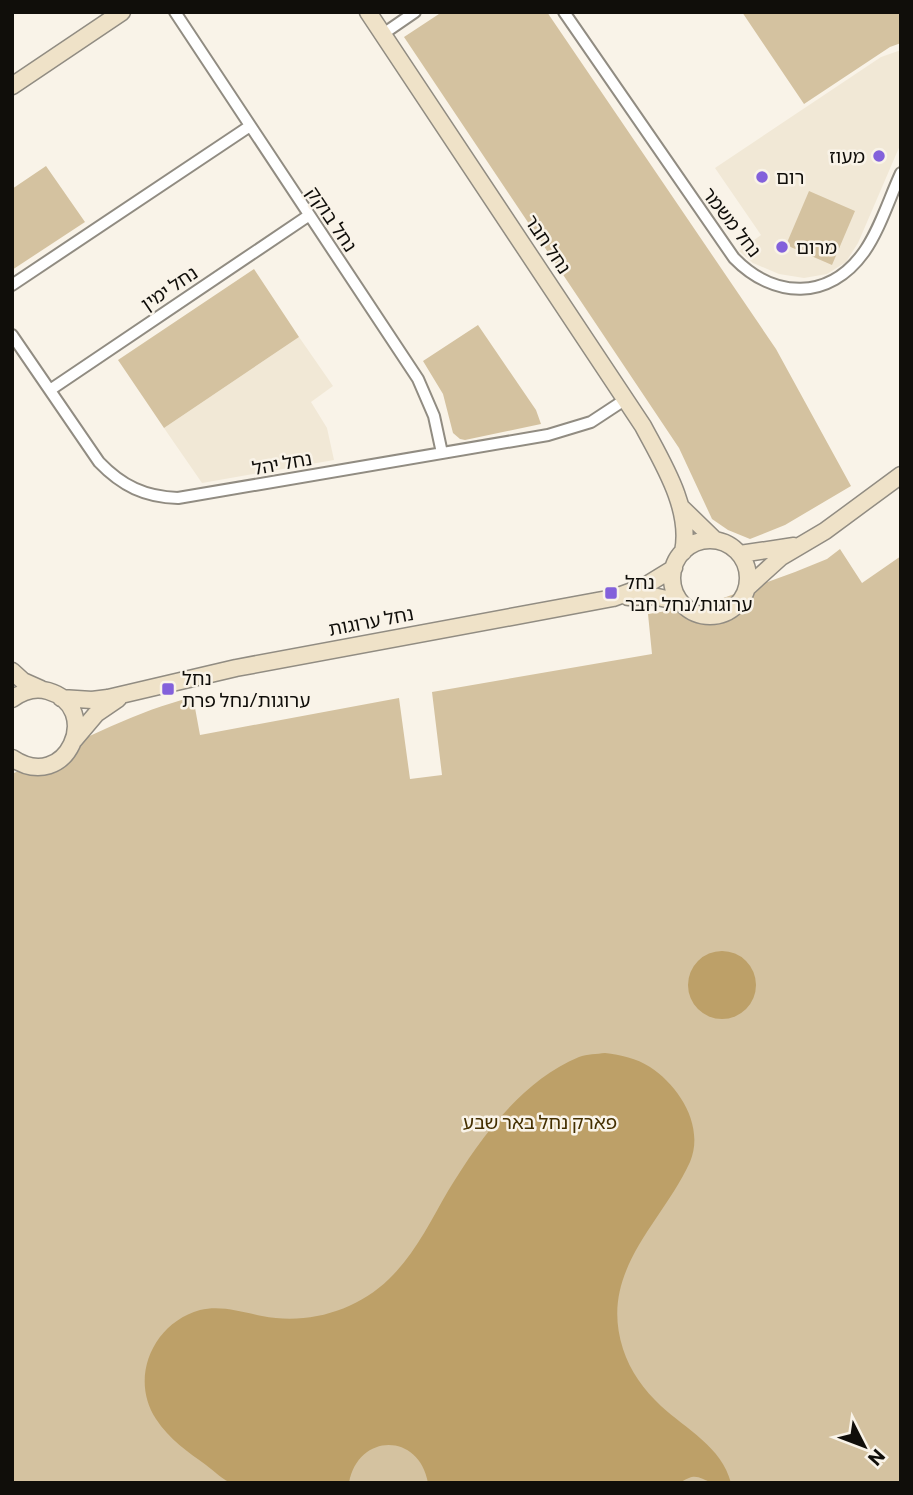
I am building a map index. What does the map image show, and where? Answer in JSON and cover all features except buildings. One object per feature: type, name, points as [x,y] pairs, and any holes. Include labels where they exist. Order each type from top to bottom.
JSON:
[{"type":"street","points":[[12,86],[122,12]]},
{"type":"street","name":"נחל בוקק","points":[[175,12],[422,387],[434,416],[442,453]]},
{"type":"street","name":"נחל חבר","points":[[368,12],[626,399],[657,454],[680,506],[685,537],[683,552]]},
{"type":"street","points":[[383,34],[415,12]]},
{"type":"street","name":"נחל משמר","points":[[564,12],[725,247],[741,266],[766,283],[792,289],[809,289],[823,285],[847,271],[872,239],[901,173]]},
{"type":"street","points":[[12,285],[250,126]]},
{"type":"street","name":"נחל ימין","points":[[50,390],[308,216]]},
{"type":"street","name":"נחל יהל","points":[[12,335],[99,462],[125,485],[159,497],[178,498],[566,431],[599,418],[626,399]]},
{"type":"street","points":[[748,587],[747,568],[740,554],[726,543],[715,540],[698,542],[683,552],[674,568],[673,586],[680,602],[701,615],[719,615],[735,607],[748,587],[799,544],[842,519],[901,475]]},
{"type":"street","name":"נחל חבר","points":[[680,506],[715,540]]},
{"type":"street","points":[[740,554],[799,544]]},
{"type":"street","name":"נחל ערוגות","points":[[613,598],[643,587],[674,568]]},
{"type":"street","name":"נחל ערוגות","points":[[61,698],[92,699],[236,668],[613,598],[653,596],[680,602]]},
{"type":"street","points":[[12,671],[23,681],[61,698],[68,704],[76,721],[74,740]]},
{"type":"street","points":[[12,699],[25,692],[43,690]]},
{"type":"street","name":"נחל ערוגות","points":[[13,759],[31,767],[50,765],[62,758],[96,714],[110,703],[138,690]]},
{"type":"shaded area","points":[[901,50],[901,143],[858,243],[846,262],[827,274],[804,278],[779,274],[753,263],[739,251],[761,235],[715,168],[881,57]]},
{"type":"shaded area","points":[[299,337],[333,386],[311,402],[327,428],[334,460],[202,483],[164,428]]},
{"type":"shaded area","points":[[722,951],[735,954],[746,961],[753,972],[756,985],[753,998],[746,1009],[735,1016],[722,1019],[709,1016],[698,1009],[691,998],[688,985],[691,972],[698,961],[709,954]]},
{"type":"shaded area","points":[[605,1053],[639,1061],[661,1075],[686,1108],[694,1135],[690,1162],[636,1250],[626,1272],[619,1296],[618,1321],[623,1349],[643,1387],[711,1449],[720,1459],[731,1483],[713,1483],[694,1477],[680,1483],[428,1483],[422,1466],[413,1454],[401,1447],[388,1445],[364,1455],[355,1467],[349,1483],[237,1484],[222,1478],[167,1433],[148,1403],[145,1386],[150,1354],[158,1339],[170,1327],[200,1310],[224,1309],[297,1319],[330,1313],[362,1300],[389,1279],[407,1259],[473,1152],[520,1096],[558,1068],[582,1056]]},
{"type":"green space","points":[[442,12],[547,12],[776,349],[851,486],[785,525],[750,539],[728,530],[712,519],[679,448],[404,37]]},
{"type":"green space","points":[[742,12],[901,12],[901,43],[890,47],[804,104]]},
{"type":"green space","points":[[46,166],[85,222],[12,270],[12,189]]},
{"type":"green space","points":[[809,191],[855,211],[832,265],[786,245]]},
{"type":"green space","points":[[254,269],[299,337],[164,428],[118,360]]},
{"type":"green space","points":[[478,325],[536,410],[541,424],[465,440],[453,433],[443,394],[423,361]]},
{"type":"green space","name":"פארק נחל באר שבע","points":[[840,549],[862,583],[901,556],[901,1483],[12,1483],[12,774],[123,721],[193,697],[200,735],[399,698],[410,779],[442,775],[432,692],[652,654],[648,614],[704,605],[827,559]]},
{"type":"place","name":"מעוז","points":[[879,156]]},
{"type":"place","name":"רום","points":[[762,177]]},
{"type":"place","name":"מרום","points":[[782,247]]},
{"type":"place","name":"נחל ערוגות/נחל חבר","points":[[611,593]]},
{"type":"place","name":"נחל ערוגות/נחל פרת","points":[[168,689]]}]
